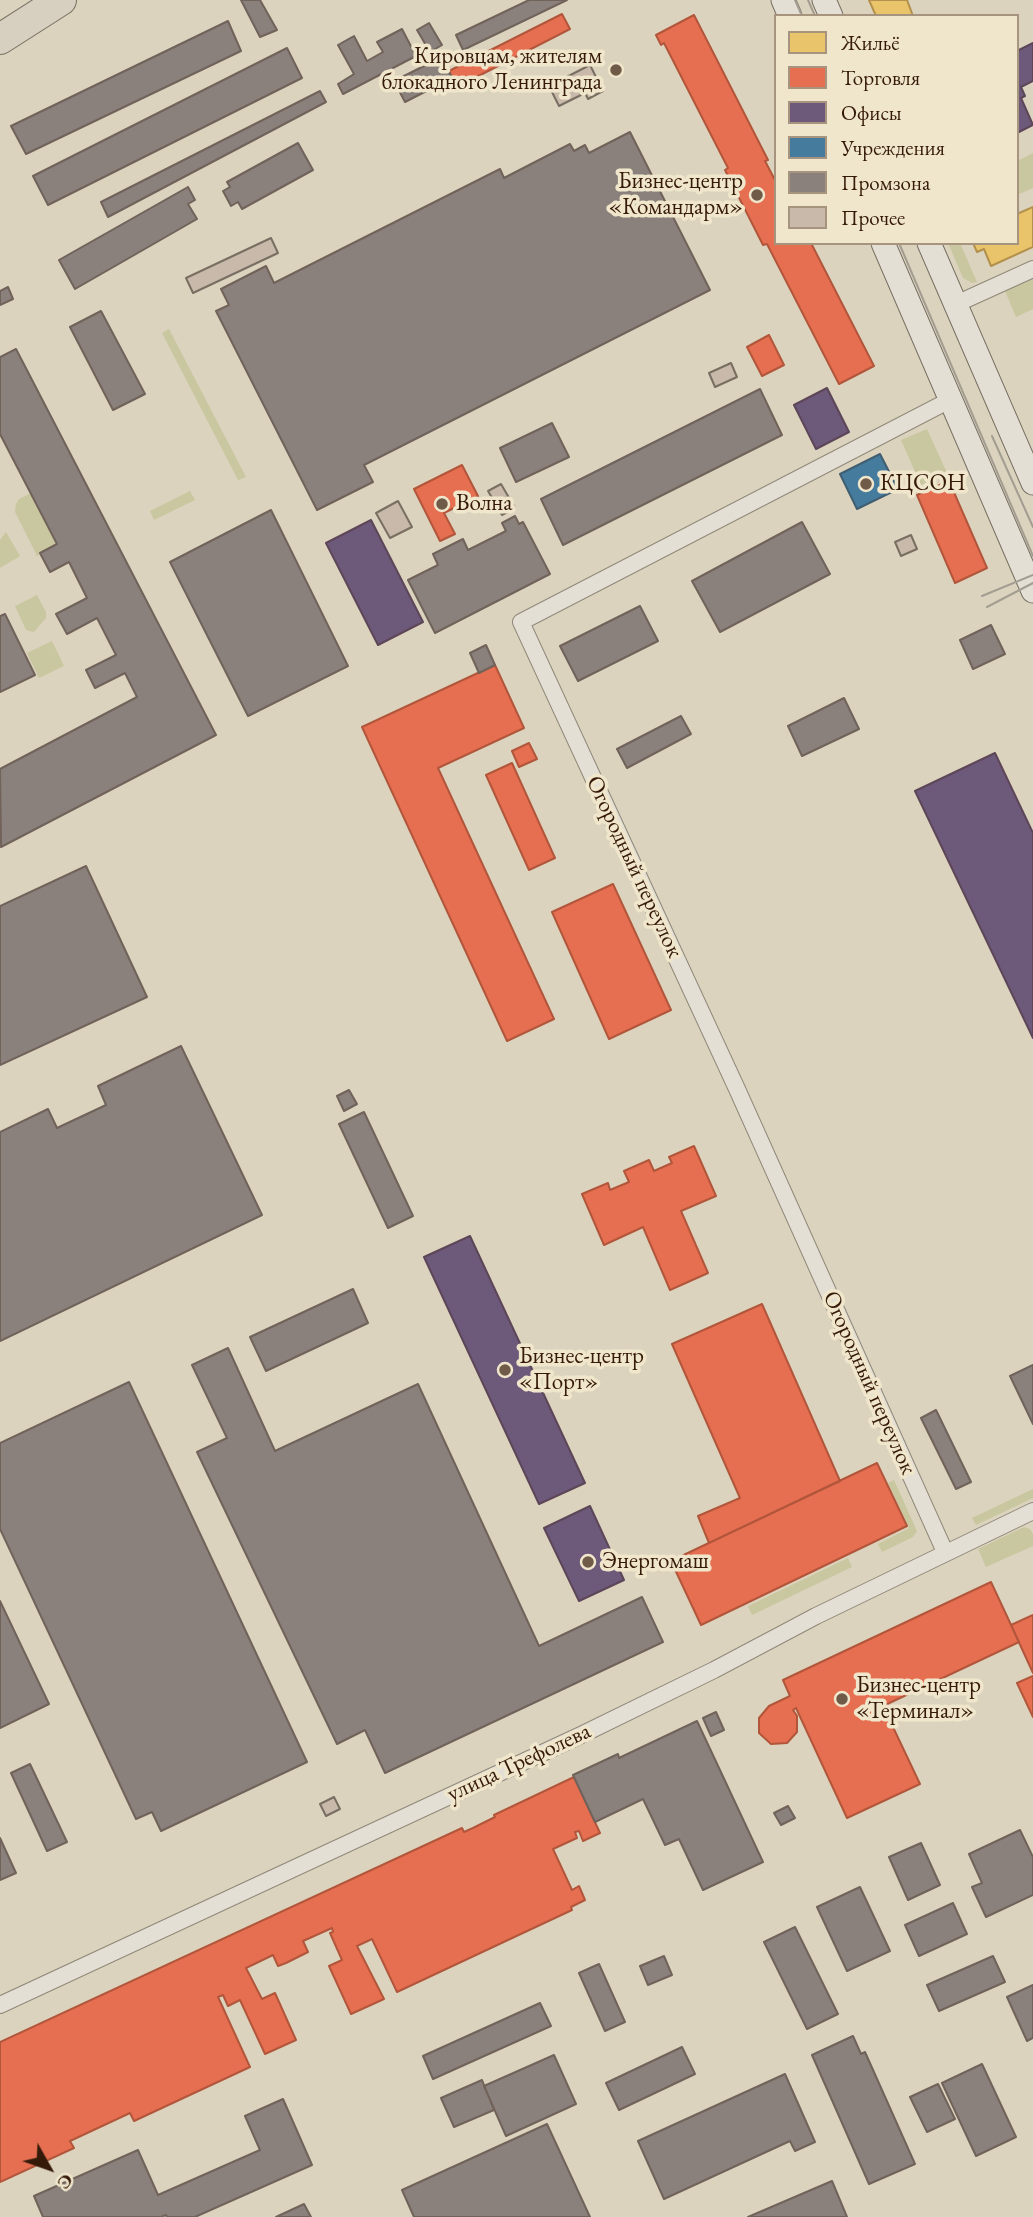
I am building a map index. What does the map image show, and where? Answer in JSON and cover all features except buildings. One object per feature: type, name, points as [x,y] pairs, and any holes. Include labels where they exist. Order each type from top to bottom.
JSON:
[{"type":"highway","points":[[0,39],[61,0]]},
{"type":"main road","points":[[884,245],[1033,591]]},
{"type":"main road","points":[[930,245],[1033,483]]},
{"type":"street","points":[[956,304],[1033,269]]},
{"type":"street","name":"Огородный переулок","points":[[945,1552],[742,1099],[521,622],[950,400]]},
{"type":"street","name":"улица Трефолева","points":[[0,2006],[581,1735],[945,1552],[1033,1511]]},
{"type":"shaded area","points":[[1033,153],[1033,188],[1019,194],[1019,160]]},
{"type":"shaded area","points":[[949,245],[961,245],[977,282],[972,283],[963,278]]},
{"type":"shaded area","points":[[1033,279],[1033,309],[1016,317],[1005,291]]},
{"type":"shaded area","points":[[169,329],[246,477],[238,480],[162,333]]},
{"type":"shaded area","points":[[927,429],[947,473],[921,485],[901,440]]},
{"type":"shaded area","points":[[190,491],[195,500],[154,520],[150,511]]},
{"type":"shaded area","points":[[31,493],[57,544],[37,556],[15,512],[19,499]]},
{"type":"shaded area","points":[[6,532],[20,556],[0,568],[0,540]]},
{"type":"shaded area","points":[[37,595],[46,612],[46,618],[34,632],[26,630],[15,606]]},
{"type":"shaded area","points":[[52,641],[64,666],[39,678],[27,653]]},
{"type":"shaded area","points":[[894,1480],[917,1531],[913,1537],[882,1552],[878,1544],[909,1528],[888,1483]]},
{"type":"shaded area","points":[[1033,1489],[1033,1498],[976,1525],[972,1518]]},
{"type":"shaded area","points":[[1024,1527],[1030,1529],[1033,1534],[1033,1546],[986,1567],[978,1549]]},
{"type":"shaded area","points":[[848,1558],[852,1567],[752,1615],[748,1606]]},
{"type":"tram line","points":[[795,0],[801,14]]},
{"type":"tram line","points":[[808,0],[814,14]]},
{"type":"tram line","points":[[900,245],[1033,556]]},
{"type":"tram line","points":[[992,436],[1033,527]]},
{"type":"tram line","points":[[982,596],[1033,575]]},
{"type":"tram line","points":[[987,607],[1033,583]]},
{"type":"place","name":"Кировцам, жителям блокадного Ленинграда","points":[[616,70]]},
{"type":"place","name":"Бизнес-центр «Командарм»","points":[[757,195]]},
{"type":"place","name":"КЦСОН","points":[[866,484]]},
{"type":"place","name":"Волна","points":[[442,504]]},
{"type":"place","name":"Бизнес-центр «Порт»","points":[[505,1370]]},
{"type":"place","name":"Энергомаш","points":[[588,1562]]},
{"type":"place","name":"Бизнес-центр «Терминал»","points":[[842,1699]]}]
